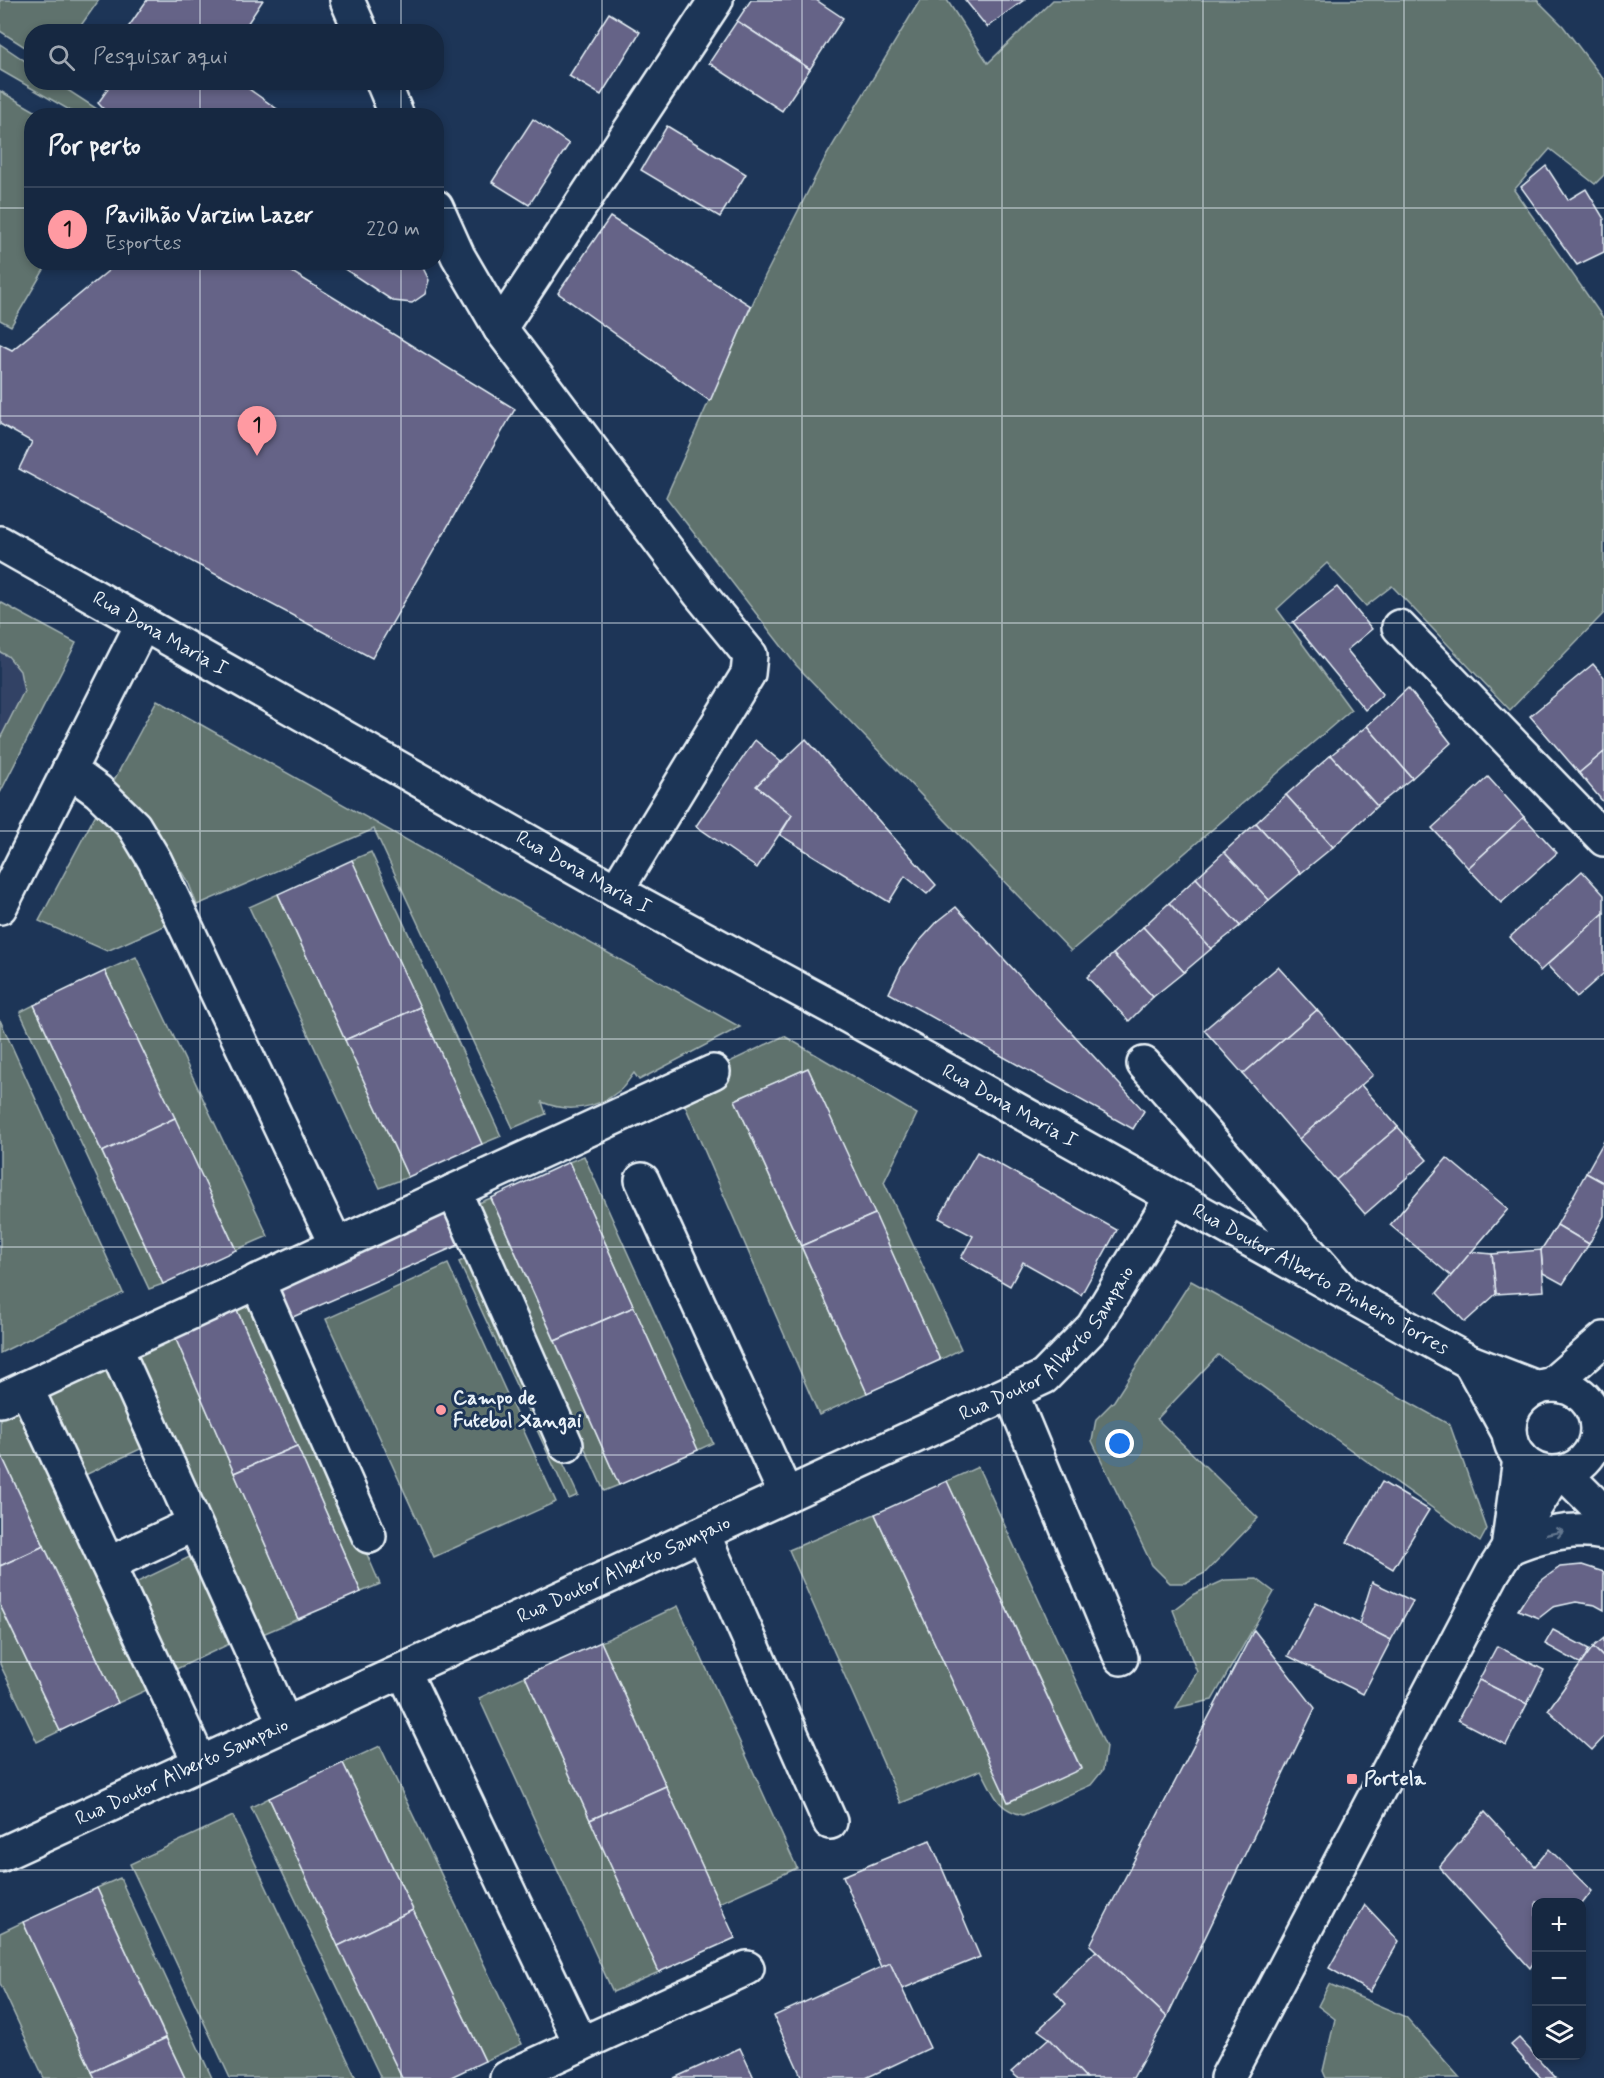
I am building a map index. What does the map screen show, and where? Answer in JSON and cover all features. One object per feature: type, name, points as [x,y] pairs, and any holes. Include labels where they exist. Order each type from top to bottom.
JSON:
[{"type":"street","points":[[347,0],[358,24]]},
{"type":"street","points":[[500,328],[716,0]]},
{"type":"street","points":[[386,90],[394,108]]},
{"type":"street","points":[[444,225],[458,256],[500,328],[700,594],[750,655],[748,674],[616,891]]},
{"type":"street","name":"Rua Dona Maria I","points":[[0,543],[616,891],[850,1017],[1172,1197]]},
{"type":"street","points":[[0,907],[143,623]]},
{"type":"street","points":[[1399,627],[1604,838]]},
{"type":"street","points":[[69,770],[98,791],[134,826],[150,852],[336,1245]]},
{"type":"street","points":[[1144,1064],[1343,1291]]},
{"type":"street","points":[[200,1763],[108,1564],[13,1394],[713,1072]]},
{"type":"street","points":[[642,1180],[786,1496]]},
{"type":"street","points":[[454,1191],[566,1445]]},
{"type":"street","name":"Rua Doutor Alberto Pinheiro Torres","points":[[1172,1197],[1470,1362],[1544,1387]]},
{"type":"street","name":"Rua Doutor Alberto Sampaio","points":[[2,1850],[285,1725],[1044,1377],[1093,1327],[1172,1197]]},
{"type":"street","points":[[257,1281],[369,1536]]},
{"type":"street","points":[[1508,1548],[1514,1445],[1510,1419],[1516,1406],[1525,1395],[1544,1387],[1604,1339]]},
{"type":"street","points":[[115,1347],[285,1725]]},
{"type":"street","name":"Rua Doutor Alberto Pinheiro Torres","points":[[1470,1362],[1514,1445]]},
{"type":"street","points":[[1514,1445],[1530,1467],[1543,1473],[1561,1473],[1577,1467],[1587,1458],[1600,1432],[1584,1397],[1562,1386],[1544,1387]]},
{"type":"street","points":[[1011,1393],[1121,1658]]},
{"type":"street","points":[[1561,1473],[1604,1513]]},
{"type":"street","points":[[1227,2078],[1482,1593],[1508,1548],[1561,1473]]},
{"type":"street","points":[[108,1564],[194,1524]]},
{"type":"street","points":[[1508,1548],[1533,1538],[1564,1531],[1604,1533]]},
{"type":"street","points":[[703,1534],[830,1822]]},
{"type":"street","points":[[403,1670],[581,2044]]},
{"type":"street","points":[[507,2078],[747,1968]]},
{"type":"shaded area","points":[[0,602],[76,643],[0,793]]},
{"type":"green space","points":[[0,0],[99,0],[82,24],[24,24],[24,46],[0,31]]},
{"type":"green space","points":[[920,0],[947,0],[988,63],[1053,0],[1537,0],[1563,26],[1604,80],[1604,175],[1595,184],[1550,149],[1514,190],[1604,319],[1604,613],[1510,710],[1392,586],[1366,606],[1327,563],[1277,609],[1351,710],[1071,951],[796,665],[666,497],[765,276],[825,158]]},
{"type":"green space","points":[[0,44],[24,60],[24,84],[0,70]]},
{"type":"green space","points":[[35,90],[68,90],[95,108],[66,108]]},
{"type":"green space","points":[[0,91],[30,108],[24,108],[24,270],[44,270],[11,326],[0,320]]},
{"type":"green space","points":[[0,602],[76,643],[0,793],[0,739],[24,691],[20,671],[8,656],[0,652]]},
{"type":"green space","points":[[157,700],[740,1027],[639,1080],[634,1073],[621,1089],[601,1102],[572,1108],[542,1102],[546,1114],[513,1128],[374,829],[197,905],[189,884],[145,813],[112,784]]},
{"type":"green space","points":[[97,812],[126,837],[144,869],[166,925],[107,951],[39,921]]},
{"type":"green space","points":[[371,852],[501,1136],[482,1144],[352,860]]},
{"type":"green space","points":[[278,894],[408,1177],[380,1188],[249,907]]},
{"type":"green space","points":[[136,957],[268,1236],[236,1250],[105,971]]},
{"type":"green space","points":[[34,1005],[163,1284],[149,1289],[20,1012]]},
{"type":"green space","points":[[0,1020],[123,1293],[0,1353]]},
{"type":"green space","points":[[784,1036],[917,1114],[884,1182],[961,1349],[940,1360],[808,1068],[735,1100],[867,1393],[819,1415],[677,1087]]},
{"type":"green space","points":[[584,1156],[713,1443],[698,1450],[569,1162]]},
{"type":"green space","points":[[491,1198],[619,1485],[604,1491],[476,1204]]},
{"type":"green space","points":[[468,1258],[578,1495],[569,1499],[459,1262]]},
{"type":"green space","name":"Campo de Futebol Xangai","points":[[448,1264],[556,1502],[434,1557],[326,1319]]},
{"type":"green space","points":[[1191,1281],[1450,1425],[1487,1529],[1480,1542],[1218,1355],[1157,1419],[1258,1518],[1205,1573],[1185,1583],[1170,1583],[1152,1565],[1092,1441],[1096,1419],[1114,1401]]},
{"type":"green space","points":[[252,1292],[380,1584],[361,1592],[233,1301]]},
{"type":"green space","points":[[171,1328],[298,1619],[258,1636],[130,1346]]},
{"type":"green space","points":[[111,1357],[153,1443],[81,1477],[40,1391]]},
{"type":"green space","points":[[22,1393],[160,1684],[118,1703],[0,1452],[0,1403]]},
{"type":"green space","points":[[978,1467],[1106,1747],[1103,1770],[1091,1785],[1023,1815],[1001,1804],[981,1770],[901,1803],[789,1550],[875,1514],[1009,1802],[1081,1768],[947,1481]]},
{"type":"green space","points":[[200,1552],[242,1638],[170,1672],[129,1586]]},
{"type":"green space","points":[[1257,1579],[1274,1592],[1212,1700],[1176,1708],[1197,1672],[1173,1610],[1194,1594],[1225,1580]]},
{"type":"green space","points":[[0,1605],[60,1731],[37,1742],[0,1664]]},
{"type":"green space","points":[[678,1606],[797,1868],[719,1903],[601,1642]]},
{"type":"green space","points":[[525,1676],[659,1972],[613,1992],[479,1698]]},
{"type":"green space","points":[[380,1746],[522,2044],[485,2061],[343,1763]]},
{"type":"green space","points":[[269,1798],[402,2078],[381,2078],[251,1807]]},
{"type":"green space","points":[[233,1816],[356,2078],[230,2078],[130,1864]]},
{"type":"green space","points":[[120,1878],[212,2078],[185,2078],[97,1888]]},
{"type":"green space","points":[[23,1922],[95,2078],[44,2078],[0,1983],[0,1933]]},
{"type":"green space","points":[[1329,1984],[1406,2017],[1460,2078],[1326,2078],[1323,2071],[1335,2019],[1318,2006]]},
{"type":"building","points":[[147,0],[263,0],[247,24],[130,24]]},
{"type":"building","points":[[751,0],[816,0],[843,18],[810,69],[737,21]]},
{"type":"building","points":[[965,0],[1024,0],[987,27]]},
{"type":"building","points":[[609,13],[640,32],[601,95],[569,76]]},
{"type":"building","points":[[737,21],[810,69],[782,111],[709,63]]},
{"type":"building","points":[[107,90],[250,90],[276,108],[103,108],[98,103]]},
{"type":"building","points":[[533,119],[569,144],[529,205],[492,182]]},
{"type":"building","points":[[667,126],[746,174],[720,217],[641,170]]},
{"type":"building","points":[[1546,166],[1568,200],[1586,189],[1604,219],[1604,252],[1577,265],[1521,187]]},
{"type":"building","points":[[610,217],[751,306],[710,401],[558,293]]},
{"type":"building","points":[[109,270],[289,270],[515,409],[372,658],[19,469],[32,442],[0,424],[0,344],[12,350]]},
{"type":"building","points":[[346,270],[424,270],[429,280],[425,294],[412,303],[393,301]]},
{"type":"building","points":[[1337,587],[1372,629],[1347,650],[1383,694],[1365,710],[1293,622]]},
{"type":"building","points":[[1593,664],[1604,677],[1604,752],[1579,773],[1530,716]]},
{"type":"building","points":[[1408,688],[1451,743],[1412,778],[1367,726]]},
{"type":"building","points":[[1367,726],[1412,778],[1377,806],[1331,755]]},
{"type":"building","points":[[806,739],[936,885],[927,894],[905,876],[889,902],[780,835],[792,815],[756,786]]},
{"type":"building","points":[[755,740],[781,762],[756,786],[792,815],[757,868],[696,826]]},
{"type":"building","points":[[1604,752],[1604,803],[1579,773]]},
{"type":"building","points":[[1331,755],[1377,806],[1333,847],[1286,795]]},
{"type":"building","points":[[1488,777],[1524,817],[1468,868],[1432,828]]},
{"type":"building","points":[[1286,795],[1333,847],[1301,873],[1256,823]]},
{"type":"building","points":[[1524,817],[1557,853],[1501,903],[1468,868]]},
{"type":"building","points":[[1256,823],[1301,873],[1269,900],[1224,852]]},
{"type":"building","points":[[1224,852],[1269,900],[1240,926],[1196,878]]},
{"type":"building","points":[[352,860],[420,1007],[345,1040],[278,894]]},
{"type":"building","points":[[1582,871],[1604,895],[1604,913],[1540,971],[1510,937]]},
{"type":"building","points":[[1196,878],[1240,926],[1211,949],[1169,903]]},
{"type":"building","points":[[1169,903],[1211,949],[1184,972],[1143,927]]},
{"type":"building","points":[[956,907],[1144,1111],[1133,1129],[889,993],[902,966],[917,944],[937,922]]},
{"type":"building","points":[[1604,913],[1604,973],[1577,997],[1547,965]]},
{"type":"building","points":[[1143,927],[1184,972],[1153,997],[1113,954]]},
{"type":"building","points":[[1113,954],[1153,997],[1129,1021],[1087,977]]},
{"type":"building","points":[[1278,967],[1317,1010],[1243,1074],[1204,1030]]},
{"type":"building","points":[[105,971],[175,1118],[102,1152],[34,1005]]},
{"type":"building","points":[[420,1007],[482,1144],[408,1177],[345,1040]]},
{"type":"building","points":[[1317,1010],[1373,1075],[1299,1139],[1243,1074]]},
{"type":"building","points":[[808,1068],[875,1214],[801,1246],[735,1100]]},
{"type":"building","points":[[1361,1085],[1398,1127],[1336,1180],[1299,1139]]},
{"type":"building","points":[[175,1118],[236,1250],[163,1284],[102,1152]]},
{"type":"building","points":[[1398,1127],[1427,1160],[1365,1214],[1336,1180]]},
{"type":"building","points":[[1604,1141],[1604,1183],[1586,1173]]},
{"type":"building","points":[[977,1152],[1117,1230],[1081,1295],[1023,1262],[1010,1286],[961,1258],[973,1236],[939,1218]]},
{"type":"building","points":[[1447,1158],[1508,1209],[1451,1276],[1390,1225]]},
{"type":"building","points":[[569,1162],[634,1307],[555,1341],[491,1198]]},
{"type":"building","points":[[1586,1173],[1604,1183],[1604,1216],[1589,1244],[1557,1225]]},
{"type":"building","points":[[445,1206],[461,1244],[286,1320],[270,1283]]},
{"type":"building","points":[[875,1214],[940,1360],[867,1393],[801,1246]]},
{"type":"building","points":[[1557,1225],[1589,1244],[1563,1284],[1543,1273],[1541,1250]]},
{"type":"building","points":[[1541,1250],[1544,1291],[1496,1294],[1492,1254]]},
{"type":"building","points":[[1471,1252],[1492,1254],[1496,1294],[1465,1322],[1437,1293]]},
{"type":"building","points":[[233,1301],[297,1446],[234,1473],[171,1328]]},
{"type":"building","points":[[634,1307],[698,1450],[619,1485],[555,1341]]},
{"type":"building","points":[[297,1446],[361,1592],[298,1619],[234,1473]]},
{"type":"building","points":[[0,1452],[44,1546],[0,1566]]},
{"type":"building","points":[[947,1481],[1081,1769],[1008,1802],[875,1514]]},
{"type":"building","points":[[1382,1482],[1429,1510],[1393,1569],[1347,1542]]},
{"type":"building","points":[[44,1546],[118,1703],[60,1731],[0,1605],[0,1566]]},
{"type":"building","points":[[1582,1565],[1604,1572],[1604,1610],[1595,1605],[1576,1602],[1553,1607],[1539,1618],[1518,1610],[1529,1593],[1560,1567]]},
{"type":"building","points":[[1372,1582],[1413,1601],[1391,1640],[1359,1624]]},
{"type":"building","points":[[1316,1602],[1391,1640],[1363,1694],[1288,1656]]},
{"type":"building","points":[[1254,1630],[1315,1708],[1167,2017],[1090,1945]]},
{"type":"building","points":[[1553,1630],[1589,1649],[1581,1664],[1545,1644]]},
{"type":"building","points":[[1604,1638],[1604,1658],[1593,1647]]},
{"type":"building","points":[[601,1642],[666,1786],[590,1820],[525,1676]]},
{"type":"building","points":[[1497,1646],[1544,1670],[1527,1704],[1479,1680]]},
{"type":"building","points":[[1593,1647],[1604,1658],[1604,1737],[1592,1750],[1548,1710]]},
{"type":"building","points":[[1479,1680],[1527,1704],[1506,1745],[1458,1720]]},
{"type":"building","points":[[343,1763],[413,1910],[338,1946],[269,1798]]},
{"type":"building","points":[[666,1786],[735,1938],[659,1972],[590,1820]]},
{"type":"building","points":[[1485,1812],[1535,1866],[1549,1849],[1592,1891],[1586,1899],[1532,1898],[1532,1965],[1530,1968],[1439,1867]]},
{"type":"building","points":[[930,1840],[980,1957],[902,1989],[890,1963],[881,1967],[843,1876]]},
{"type":"building","points":[[97,1888],[166,2038],[92,2072],[23,1922]]},
{"type":"building","points":[[1365,1905],[1399,1941],[1370,1992],[1329,1968]]},
{"type":"building","points":[[413,1910],[485,2061],[449,2078],[402,2078],[338,1946]]},
{"type":"building","points":[[1096,1951],[1167,2017],[1133,2078],[1086,2078],[1049,2038],[1038,2030],[1066,2004],[1055,1992]]},
{"type":"building","points":[[890,1963],[930,2048],[866,2078],[802,2078],[774,2016]]},
{"type":"building","points":[[166,2038],[185,2078],[95,2078],[92,2072]]},
{"type":"building","points":[[1049,2038],[1086,2078],[1018,2078],[1011,2072]]},
{"type":"building","points":[[1519,2038],[1532,2052],[1532,2060],[1539,2060],[1556,2078],[1541,2078],[1511,2045]]},
{"type":"building","points":[[740,2048],[754,2078],[674,2078]]},
{"type":"place","name":"Pavilhão Varzim Lazer","points":[[257,456]]},
{"type":"place","name":"Campo de Futebol Xangai","points":[[441,1410]]},
{"type":"place","name":"Portela","points":[[1352,1779]]}]
